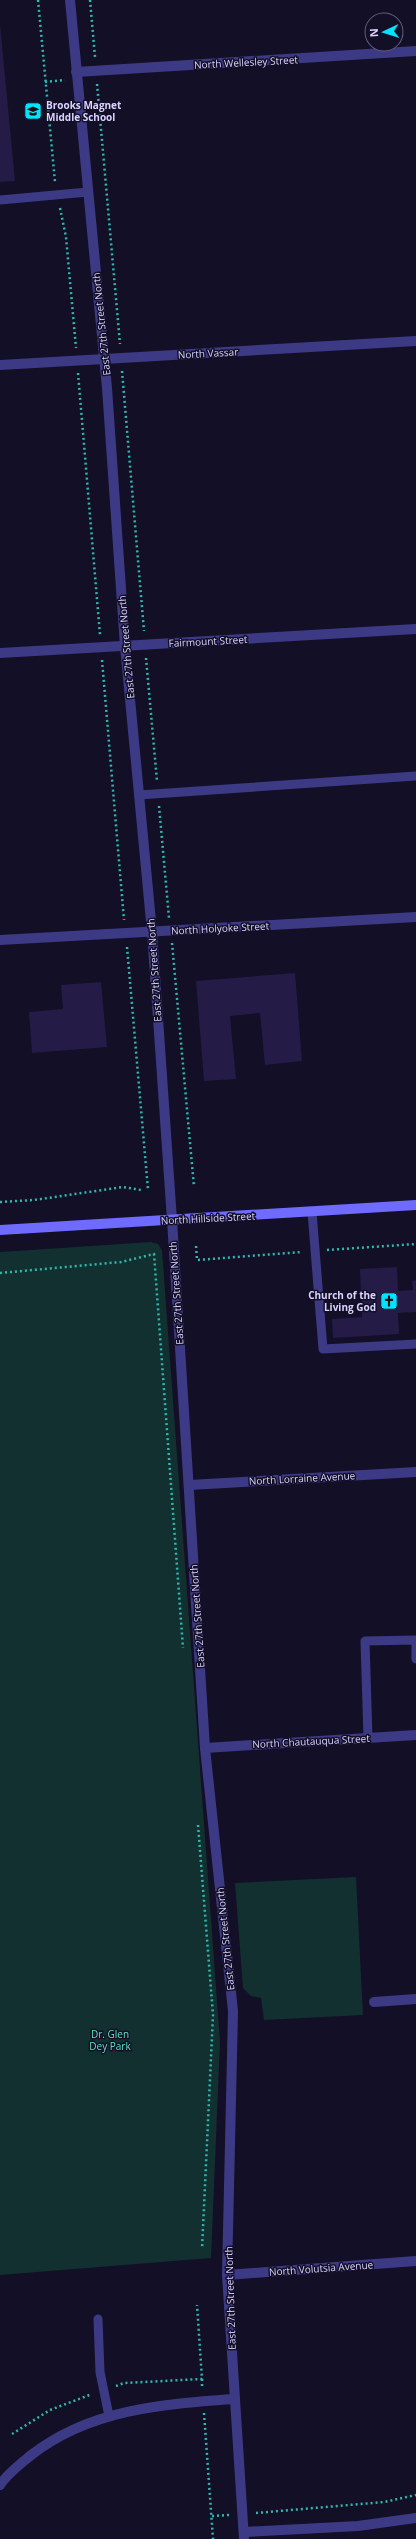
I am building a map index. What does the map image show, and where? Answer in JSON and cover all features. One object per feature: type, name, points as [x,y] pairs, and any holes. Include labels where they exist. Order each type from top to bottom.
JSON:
[{"type":"main road","name":"North Hillside Street","points":[[0,1230],[416,1205]]},
{"type":"street","name":"East 27th Street North","points":[[70,0],[104,358],[125,646],[152,932],[206,1748],[233,2011],[227,2275],[244,2535]]},
{"type":"street","name":"North Wellesley Street","points":[[76,72],[416,51]]},
{"type":"street","name":"North Vassar","points":[[0,365],[416,341]]},
{"type":"street","name":"Fairmount Street","points":[[0,653],[416,629]]},
{"type":"street","name":"North Holyoke Street","points":[[0,940],[416,917]]},
{"type":"street","name":"North Lorraine Avenue","points":[[188,1484],[416,1472]]},
{"type":"street","name":"North Chautauqua Street","points":[[206,1748],[416,1735]]},
{"type":"street","points":[[374,2002],[416,1999]]},
{"type":"street","name":"North Volutsia Avenue","points":[[227,2275],[416,2261]]},
{"type":"street","points":[[0,2485],[20,2463],[44,2444],[71,2429],[109,2416],[154,2405],[235,2399]]},
{"type":"street","points":[[244,2535],[358,2526],[416,2518]]},
{"type":"lane","points":[[0,200],[88,192]]},
{"type":"lane","points":[[139,795],[416,776]]},
{"type":"lane","points":[[312,1212],[323,1349],[416,1344]]},
{"type":"lane","points":[[368,1738],[365,1641],[416,1640],[416,1659]]},
{"type":"lane","points":[[98,2319],[100,2372],[109,2416]]},
{"type":"path","points":[[38,0],[52,166],[66,237],[148,1190]]},
{"type":"path","points":[[90,0],[170,931],[194,1187]]},
{"type":"path","points":[[0,1202],[34,1200],[123,1187],[141,1190]]},
{"type":"path","points":[[196,1246],[197,1260],[416,1244]]},
{"type":"path","points":[[0,1273],[121,1262],[154,1254],[184,1654]]},
{"type":"path","points":[[197,1819],[213,2015],[202,2249]]},
{"type":"path","points":[[196,2305],[214,2539]]},
{"type":"path","points":[[12,2434],[50,2410],[124,2383],[202,2379]]},
{"type":"path","points":[[212,2516],[376,2503],[416,2495]]},
{"type":"green space","name":"Dr. Glen Dey Park","points":[[151,1242],[158,1244],[162,1250],[220,2042],[211,2258],[0,2275],[0,1252]]},
{"type":"green space","points":[[356,1877],[363,2015],[264,2020],[261,1998],[251,1996],[243,1988],[235,1883]]},
{"type":"building","points":[[0,24],[15,181],[0,182]]},
{"type":"building","points":[[295,973],[302,1061],[265,1065],[260,1013],[230,1016],[236,1079],[204,1081],[196,981]]},
{"type":"building","points":[[101,982],[107,1047],[32,1053],[29,1012],[63,1009],[61,985]]},
{"type":"building","name":"Church of the Living God","points":[[397,1267],[398,1291],[413,1290],[412,1281],[416,1280],[416,1312],[398,1313],[399,1334],[333,1338],[332,1319],[362,1317],[360,1269]]},
{"type":"place","name":"Brooks Magnet Middle School","points":[[33,111]]},
{"type":"place","name":"Church of the Living God","points":[[389,1301]]}]
